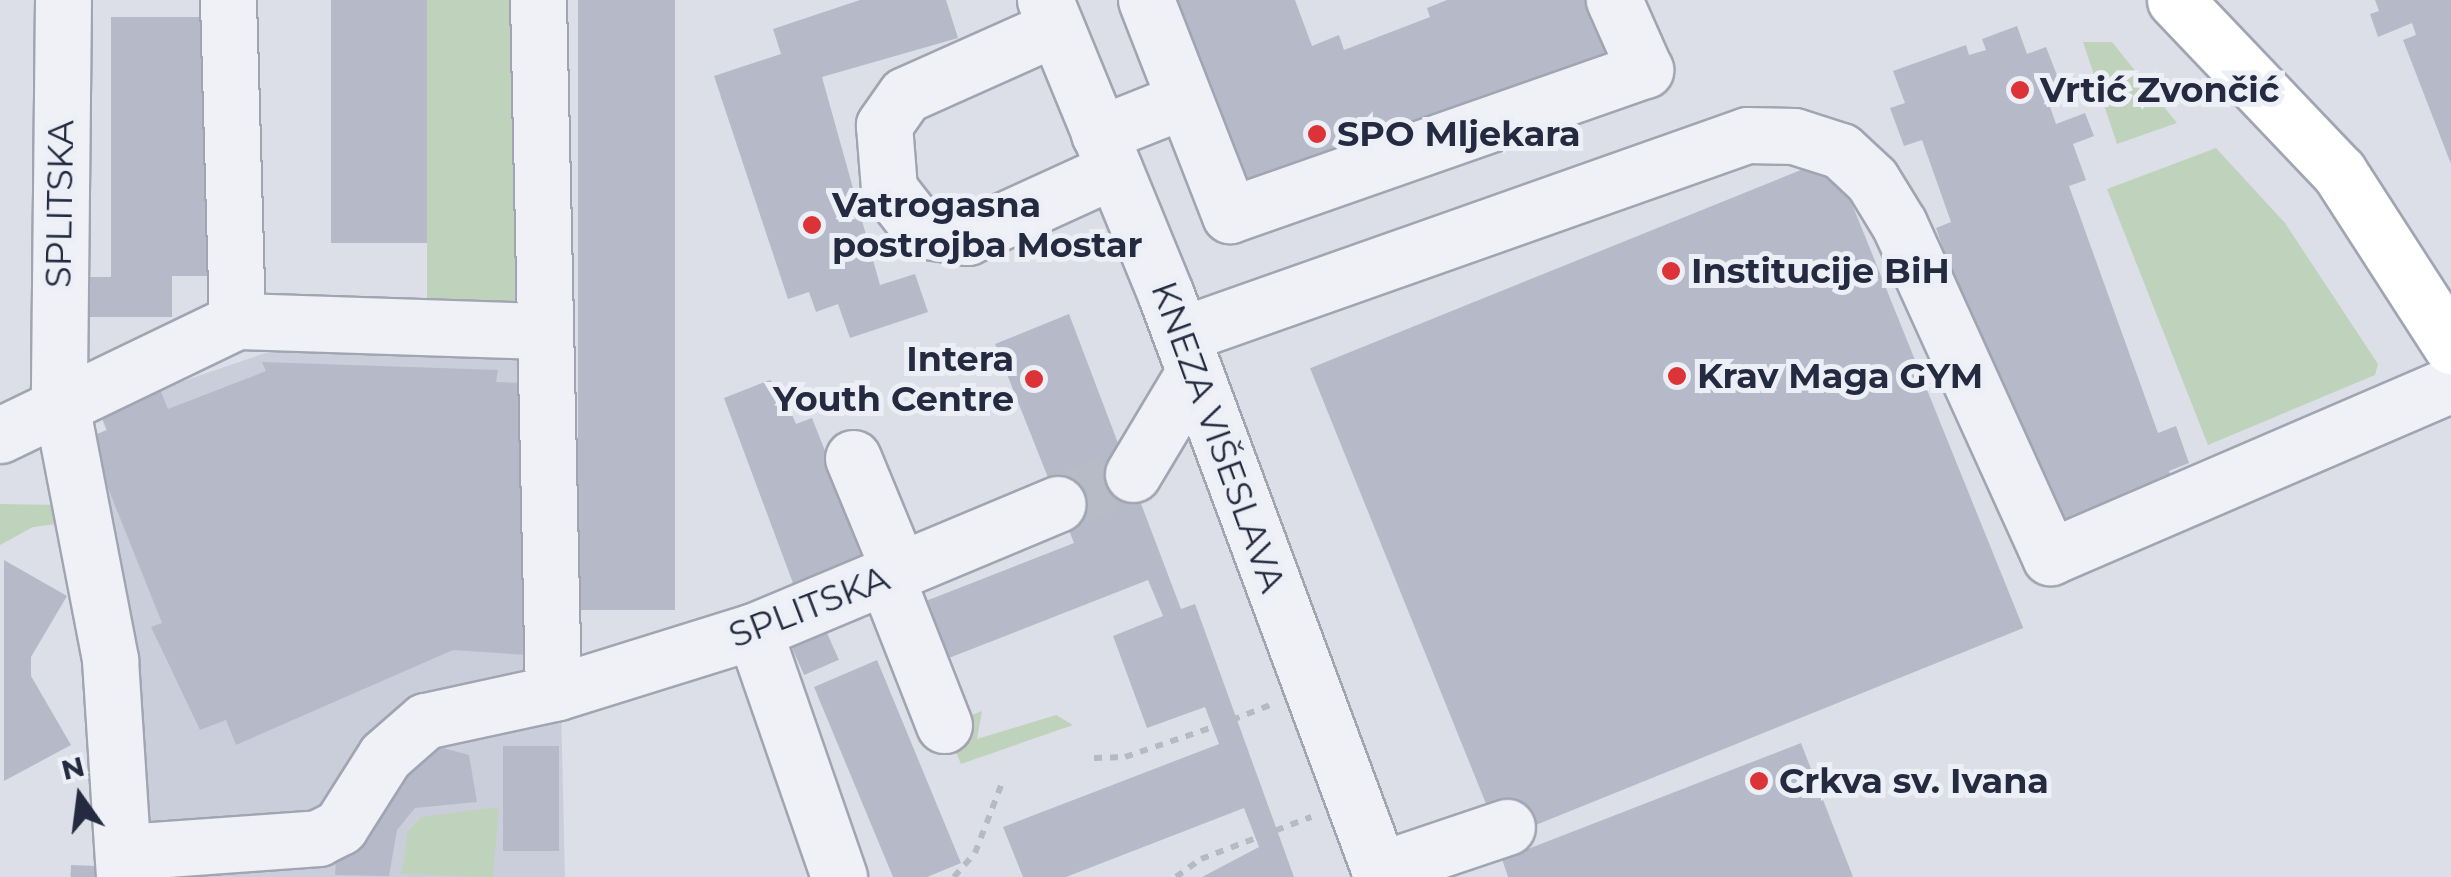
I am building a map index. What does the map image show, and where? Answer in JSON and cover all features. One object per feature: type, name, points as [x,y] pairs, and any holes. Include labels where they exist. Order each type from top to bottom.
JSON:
[{"type":"main road","points":[[2176,0],[2339,172],[2383,230],[2451,346]]},
{"type":"street","name":"SPLITSKA","points":[[64,0],[18,421],[75,482],[110,660],[124,864],[318,838],[340,827],[385,756],[425,722],[553,693],[754,632],[1058,504]]},
{"type":"street","points":[[228,0],[237,321]]},
{"type":"street","points":[[538,0],[553,693]]},
{"type":"street","points":[[1146,0],[1230,214],[1645,70],[1614,0]]},
{"type":"street","points":[[1050,14],[905,95],[884,125],[888,189],[920,230],[966,237],[1185,100]]},
{"type":"street","name":"KNEZA VIŠESLAVA","points":[[1050,14],[1181,334],[1381,873]]},
{"type":"street","points":[[1218,439],[1133,474],[1181,334],[1266,284],[1272,300],[1746,135],[1794,136],[1841,151],[1872,180],[1899,224],[2050,558],[2451,384]]},
{"type":"street","points":[[1264,202],[1284,211],[1330,208],[1454,169]]},
{"type":"street","points":[[18,421],[237,321],[544,331]]},
{"type":"street","points":[[853,458],[944,725]]},
{"type":"street","points":[[754,632],[839,877]]},
{"type":"street","points":[[1381,873],[1506,827]]},
{"type":"path","points":[[1232,720],[1289,697]]},
{"type":"path","points":[[1094,758],[1126,756],[1213,727]]},
{"type":"path","points":[[954,877],[974,854],[1002,783]]},
{"type":"path","points":[[1176,877],[1201,859],[1354,800]]},
{"type":"shaded area","points":[[271,351],[553,361],[565,877],[142,877],[138,647],[100,490],[107,486],[88,438],[106,430],[99,410]]},
{"type":"green space","points":[[427,0],[538,0],[538,327],[427,327]]},
{"type":"green space","points":[[2083,42],[2112,42],[2177,123],[2117,144]]},
{"type":"green space","points":[[2216,148],[2285,223],[2378,364],[2375,375],[2208,445],[2107,189]]},
{"type":"green space","points":[[0,504],[63,505],[73,522],[33,527],[0,545]]},
{"type":"green space","points":[[982,711],[977,739],[1056,715],[1073,725],[961,764],[944,725]]},
{"type":"green space","points":[[499,807],[493,877],[401,874],[408,831],[421,817]]},
{"type":"building","points":[[331,0],[427,0],[427,243],[331,243]]},
{"type":"building","points":[[578,0],[675,0],[675,610],[578,610]]},
{"type":"building","name":"Vatrogasna postrojba Mostar","points":[[860,0],[946,0],[958,38],[822,77],[880,285],[915,274],[928,312],[850,338],[838,304],[816,312],[809,292],[788,299],[714,76],[781,54],[773,29]]},
{"type":"building","name":"SPO Mljekara","points":[[1158,0],[1295,0],[1312,46],[1339,35],[1344,50],[1430,17],[1427,8],[1447,0],[1592,0],[1615,62],[1235,205]]},
{"type":"building","points":[[2375,0],[2451,0],[2451,164],[2403,40],[2416,35],[2412,23],[2378,37],[2370,14],[2379,11]]},
{"type":"building","points":[[111,17],[207,17],[207,276],[172,276],[172,317],[71,317],[71,277],[111,277]]},
{"type":"building","points":[[2017,26],[2027,54],[2046,47],[2060,83],[2044,89],[2056,124],[2085,113],[2094,136],[2073,144],[2086,180],[2069,186],[2158,433],[2176,426],[2189,463],[2169,471],[2177,493],[2058,536],[1991,355],[1967,363],[1928,273],[1949,266],[1936,228],[1951,222],[1922,140],[1904,146],[1890,108],[1905,103],[1893,71],[1966,45],[1969,55],[1986,50],[1982,39]]},
{"type":"building","points":[[1833,157],[2023,628],[1500,839],[1310,368]]},
{"type":"building","points":[[1069,314],[1181,609],[1195,604],[1294,877],[1202,877],[1259,847],[1244,808],[1066,877],[1023,877],[1003,827],[1219,744],[1205,707],[1147,728],[1113,636],[1163,616],[1148,580],[936,663],[913,606],[1074,543],[995,344]]},
{"type":"building","points":[[262,362],[498,370],[496,382],[523,383],[527,655],[453,650],[236,745],[226,720],[200,730],[151,627],[162,623],[88,438],[107,430],[99,410],[159,387],[168,409],[266,371]]},
{"type":"building","points":[[770,380],[797,405],[790,410],[796,424],[812,418],[870,564],[797,594],[724,398]]},
{"type":"building","points":[[4,560],[67,596],[31,657],[31,676],[71,745],[4,781]]},
{"type":"building","points":[[823,624],[839,660],[804,675],[788,639]]},
{"type":"building","points":[[877,660],[961,863],[927,877],[893,877],[814,687]]},
{"type":"building","name":"Crkva sv. Ivana","points":[[1801,743],[1853,877],[1508,877],[1502,859]]},
{"type":"building","points":[[503,746],[559,746],[559,851],[503,851]]},
{"type":"building","points":[[443,748],[469,755],[477,802],[415,808],[397,830],[389,876],[335,875],[337,846],[415,758]]},
{"type":"building","points":[[71,865],[98,866],[98,877],[71,877]]},
{"type":"tunnel","points":[[1058,504],[1133,474]]},
{"type":"place","name":"Vrtić Zvončić","points":[[2020,90]]},
{"type":"place","name":"SPO Mljekara","points":[[1317,134]]},
{"type":"place","name":"Vatrogasna postrojba Mostar","points":[[812,225]]},
{"type":"place","name":"Institucije BiH","points":[[1671,271]]},
{"type":"place","name":"Krav Maga GYM","points":[[1677,376]]},
{"type":"place","name":"Intera Youth Centre","points":[[1034,379]]},
{"type":"place","name":"Crkva sv. Ivana","points":[[1759,781]]}]
